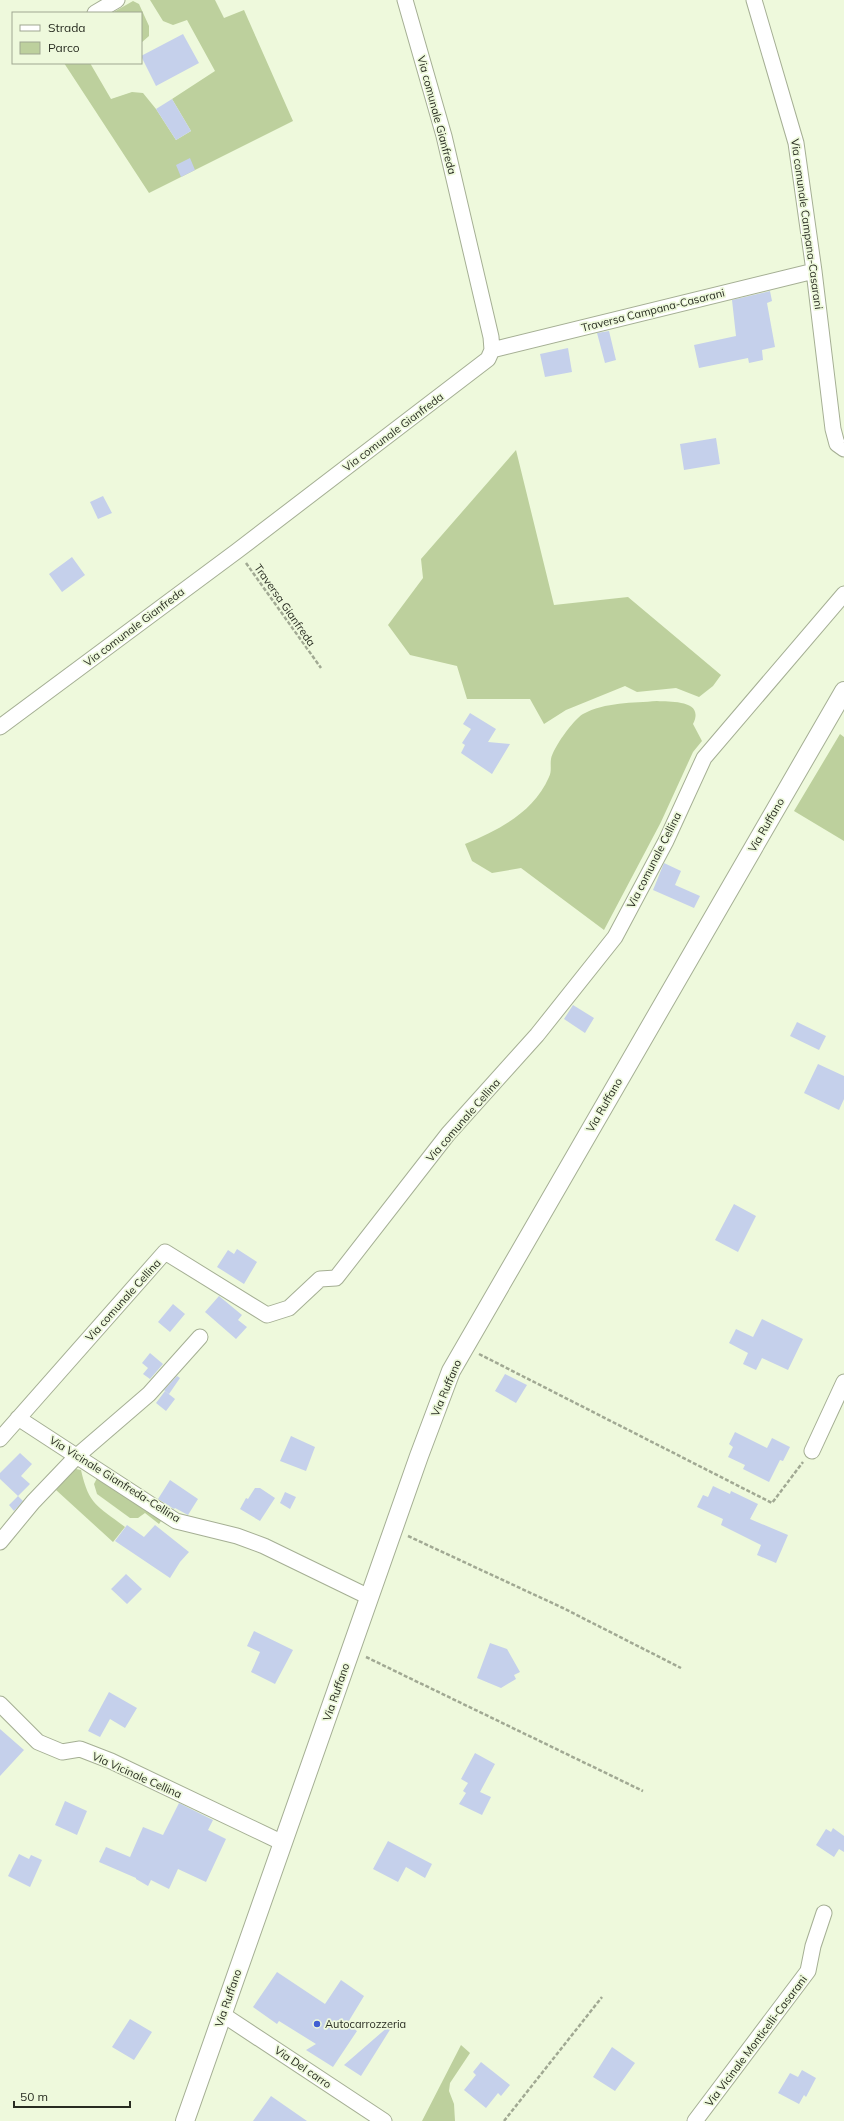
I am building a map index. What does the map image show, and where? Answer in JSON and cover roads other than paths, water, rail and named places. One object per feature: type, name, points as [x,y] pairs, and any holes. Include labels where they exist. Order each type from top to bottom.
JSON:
[{"type":"street","points":[[97,12],[117,0]]},
{"type":"street","name":"Via comunale Gianfreda","points":[[0,727],[237,551],[488,359],[492,350],[491,337],[444,136],[405,0]]},
{"type":"street","name":"Via comunale Campana-Casarani","points":[[754,0],[796,143],[814,271],[833,429],[837,444],[844,450]]},
{"type":"street","name":"Traversa Campana-Casarani","points":[[492,350],[814,271]]},
{"type":"street","name":"Via comunale Cellina","points":[[0,1439],[165,1252],[267,1315],[288,1308],[320,1278],[336,1278],[448,1134],[537,1035],[615,937],[666,841],[704,758],[844,594]]},
{"type":"street","name":"Via Ruffano","points":[[185,2121],[369,1597],[451,1371],[844,691]]},
{"type":"street","points":[[0,1542],[33,1502],[77,1456],[148,1394],[200,1337]]},
{"type":"street","points":[[812,1450],[844,1382]]},
{"type":"street","name":"Via Vicinale Gianfreda-Cellina","points":[[18,1418],[176,1521],[244,1538],[369,1597]]},
{"type":"street","name":"Via Vicinale Cellina","points":[[0,1704],[38,1742],[62,1752],[80,1749],[111,1761],[283,1843]]},
{"type":"street","name":"Via Vicinale Monticelli-Casarani","points":[[695,2121],[808,1972],[813,1946],[824,1913]]},
{"type":"street","name":"Via Del carro","points":[[222,2014],[384,2121]]},
{"type":"place","name":"Autocarrozzeria","points":[[317,2024]]}]
